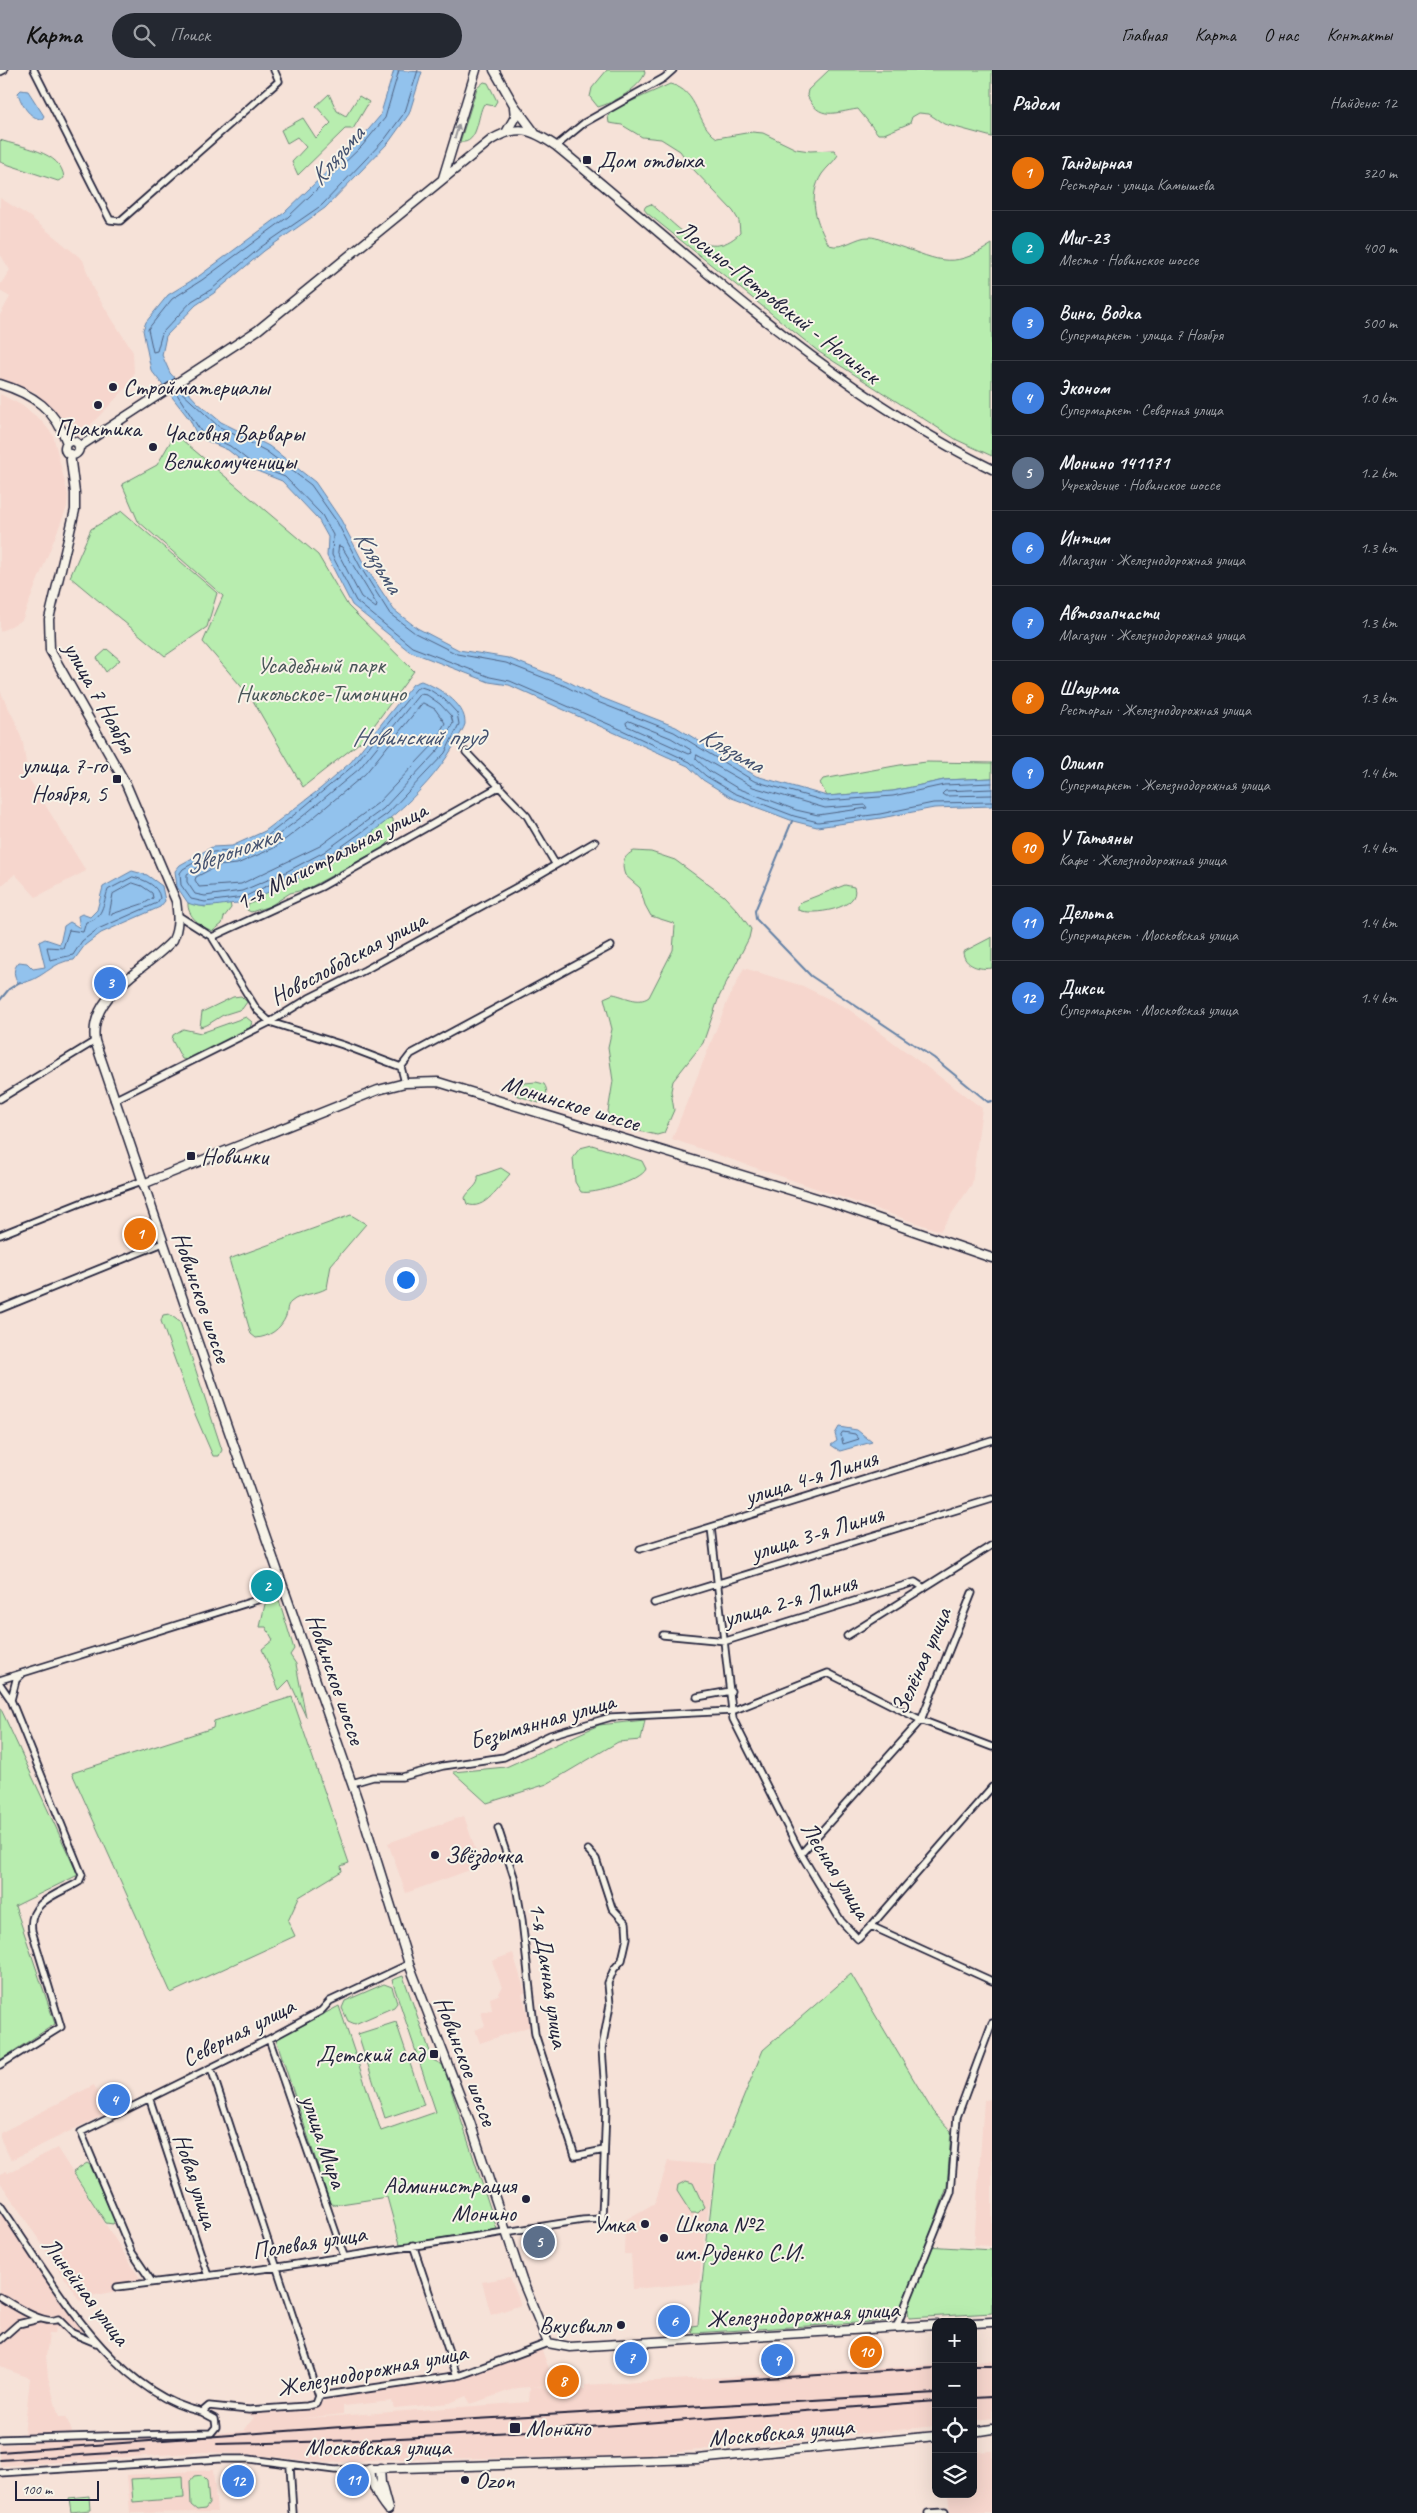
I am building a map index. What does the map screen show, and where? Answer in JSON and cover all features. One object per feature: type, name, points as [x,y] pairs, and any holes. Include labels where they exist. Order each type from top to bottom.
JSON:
[{"type":"main road","points":[[443,178],[476,70]]},
{"type":"main road","points":[[494,70],[514,105],[534,132]]},
{"type":"main road","points":[[507,131],[516,117],[514,105]]},
{"type":"main road","points":[[0,384],[22,392],[36,400],[56,418],[67,443],[66,450],[70,454],[77,453],[80,447],[258,330],[491,140],[507,131],[523,130],[534,132]]},
{"type":"main road","name":"Лосино-Петровский - Ногинск","points":[[534,132],[556,146],[750,307],[809,353],[895,413],[938,440],[992,469]]},
{"type":"main road","points":[[62,429],[64,445],[72,465]]},
{"type":"main road","points":[[67,443],[74,441],[80,447]]},
{"type":"main road","name":"улица 7 Ноября","points":[[70,454],[75,510],[48,618],[48,640],[53,658],[126,784],[176,901],[179,916]]},
{"type":"main road","name":"Новинское шоссе","points":[[179,916],[178,928],[172,940],[107,999],[96,1020],[95,1041],[142,1183],[352,1784],[409,1964],[470,2122],[539,2324],[548,2345]]},
{"type":"main road","name":"Монинское шоссе","points":[[142,1183],[378,1090],[405,1083],[427,1081],[451,1084],[836,1204],[992,1258]]},
{"type":"main road","points":[[977,2323],[992,2322]]},
{"type":"main road","name":"Железнодорожная улица","points":[[548,2345],[570,2347],[932,2325]]},
{"type":"main road","points":[[977,2431],[992,2429]]},
{"type":"main road","name":"Московская улица","points":[[370,2469],[697,2459],[932,2436]]},
{"type":"main road","points":[[380,2468],[381,2483],[389,2511]]},
{"type":"main road","points":[[370,2469],[370,2480],[379,2500],[389,2511]]},
{"type":"street","points":[[0,72],[4,70]]},
{"type":"street","points":[[34,70],[110,220],[120,220],[279,81],[274,70]]},
{"type":"street","points":[[556,146],[584,123],[664,78],[672,70]]},
{"type":"street","points":[[466,752],[527,816],[556,865]]},
{"type":"street","name":"1-я Магистральная улица","points":[[212,936],[322,887],[500,786]]},
{"type":"street","name":"Новослободская улица","points":[[114,1100],[270,1022],[309,998],[365,970],[595,842]]},
{"type":"street","points":[[179,916],[212,936],[257,1010],[270,1022],[343,1045],[401,1067]]},
{"type":"street","points":[[401,1067],[411,1054],[433,1041],[610,946]]},
{"type":"street","points":[[0,1099],[95,1041]]},
{"type":"street","points":[[401,1067],[405,1083]]},
{"type":"street","points":[[0,1235],[88,1200],[142,1183]]},
{"type":"street","points":[[0,1309],[163,1243]]},
{"type":"street","name":"улица 4-я Линия","points":[[640,1549],[992,1440]]},
{"type":"street","name":"улица 3-я Линия","points":[[654,1603],[992,1499]]},
{"type":"street","name":"Лесная улица","points":[[711,1527],[726,1641],[733,1719],[801,1854],[840,1921],[858,1939],[871,1926],[992,1981]]},
{"type":"street","points":[[847,1636],[992,1545]]},
{"type":"street","name":"улица 2-я Линия","points":[[662,1634],[726,1641],[915,1582],[924,1588]]},
{"type":"street","points":[[0,1680],[286,1591]]},
{"type":"street","name":"Зелёная улица","points":[[801,1854],[921,1720],[972,1593]]},
{"type":"street","points":[[11,1700],[16,1680],[23,1673]]},
{"type":"street","name":"Безымянная улица","points":[[352,1784],[373,1777],[402,1777],[443,1766],[504,1757],[550,1735],[611,1717],[732,1711],[828,1673],[921,1720]]},
{"type":"street","points":[[0,1684],[11,1700],[82,1875],[80,1882],[38,1905],[31,1917],[32,1931],[61,2027],[0,2065]]},
{"type":"street","points":[[697,1698],[731,1691]]},
{"type":"street","points":[[921,1720],[992,1746]]},
{"type":"street","points":[[871,1926],[992,1787]]},
{"type":"street","name":"1-я Дачная улица","points":[[498,1828],[514,1880],[522,1920],[535,2034],[575,2156],[604,2150]]},
{"type":"street","points":[[588,1850],[596,1859],[612,1908],[626,1923],[627,1938],[622,1960],[614,1969],[608,1983],[610,2005],[602,2048],[606,2106],[604,2150]]},
{"type":"street","name":"Северная улица","points":[[152,2282],[131,2251],[81,2132],[269,2039],[321,2011],[330,2001],[409,1964]]},
{"type":"street","points":[[896,2328],[951,2192],[957,2117],[992,2023]]},
{"type":"street","name":"улица Мира","points":[[269,2039],[344,2256]]},
{"type":"street","points":[[211,2068],[319,2396]]},
{"type":"street","name":"Новая улица","points":[[149,2097],[208,2276]]},
{"type":"street","name":"Полевая улица","points":[[117,2287],[278,2267],[583,2220],[602,2220],[604,2150]]},
{"type":"street","name":"Линейная улица","points":[[0,2205],[96,2343],[122,2368],[149,2388],[179,2404],[205,2410]]},
{"type":"street","points":[[413,2245],[457,2376]]},
{"type":"street","points":[[0,2297],[39,2319],[48,2321],[58,2319],[72,2333],[96,2343]]},
{"type":"street","points":[[1,2337],[18,2324],[39,2319]]},
{"type":"street","name":"Железнодорожная улица","points":[[205,2410],[209,2406],[234,2410],[307,2406],[319,2402],[319,2396],[457,2376],[548,2345]]},
{"type":"street","points":[[205,2410],[216,2422]]},
{"type":"street","points":[[0,2439],[199,2434],[215,2430],[220,2412],[234,2410]]},
{"type":"street","name":"Московская улица","points":[[0,2473],[220,2459],[249,2459],[290,2466],[335,2470],[370,2469]]},
{"type":"street","points":[[290,2466],[293,2513]]},
{"type":"street","points":[[928,2513],[946,2512]]},
{"type":"shaded area","points":[[0,198],[29,216],[83,260],[93,289],[133,352],[134,374],[127,387],[79,437],[74,437],[62,418],[35,392],[0,379],[0,315],[10,297],[0,291],[0,285],[10,270],[0,254]]},
{"type":"shaded area","points":[[0,394],[21,405],[40,419],[53,435],[68,495],[67,507],[22,620],[0,632]]},
{"type":"shaded area","points":[[0,691],[16,723],[23,743],[28,777],[86,871],[36,897],[15,874],[0,887]]},
{"type":"shaded area","points":[[744,968],[803,986],[847,1008],[982,1108],[972,1184],[940,1231],[672,1139],[728,1000]]},
{"type":"shaded area","name":"Звёздочка","points":[[464,1816],[481,1866],[406,1893],[388,1843]]},
{"type":"shaded area","points":[[513,1953],[525,1992],[522,1994],[531,2026],[480,2043],[475,2030],[485,2026],[481,2012],[492,2010],[490,1998],[498,1995],[502,1988],[492,1961]]},
{"type":"shaded area","points":[[94,2085],[107,2113],[11,2160],[0,2138],[0,2133]]},
{"type":"shaded area","points":[[992,2099],[992,2246],[974,2245],[984,2100]]},
{"type":"shaded area","points":[[57,2148],[141,2280],[117,2284],[117,2291],[85,2297],[80,2301],[0,2182],[0,2175],[5,2171],[8,2173]]},
{"type":"shaded area","name":"Школа №2 им.Руденко С.И.","points":[[668,2161],[714,2165],[699,2283],[633,2289],[631,2254],[624,2254],[625,2220],[655,2203]]},
{"type":"shaded area","points":[[0,2213],[82,2330],[71,2336],[56,2327],[55,2334],[49,2334],[46,2356],[48,2377],[59,2417],[66,2417],[73,2434],[24,2434],[30,2378],[5,2369],[0,2365]]},
{"type":"shaded area","points":[[510,2277],[521,2305],[491,2315],[482,2282]]},
{"type":"shaded area","points":[[541,2348],[553,2379],[548,2385],[530,2387],[547,2386],[549,2391],[585,2389],[585,2385],[932,2365],[932,2426],[631,2457],[385,2459],[327,2463],[256,2455],[204,2452],[0,2466],[0,2445],[75,2440],[87,2442],[244,2431],[254,2417],[237,2412],[280,2411],[318,2405],[324,2400],[325,2395],[443,2380],[444,2384]],"holes":[[[530,2387],[529,2402],[295,2419],[343,2414],[343,2406],[392,2401],[394,2408],[450,2403],[466,2396],[471,2404],[517,2388]]]},
{"type":"shaded area","points":[[992,2361],[992,2418],[977,2420],[977,2363]]},
{"type":"shaded area","points":[[992,2451],[992,2513],[950,2513],[948,2498],[977,2498],[977,2452]]},
{"type":"shaded area","points":[[213,2470],[217,2512],[130,2513],[127,2475]]},
{"type":"green space","points":[[607,70],[644,70],[645,73],[638,84],[632,89],[611,102],[598,107],[590,97],[592,88]]},
{"type":"green space","points":[[829,70],[992,70],[992,137],[944,124],[929,114],[919,113],[912,117],[910,123],[884,134],[878,134],[858,109],[835,113],[822,112],[817,109],[807,95],[808,90]]},
{"type":"green space","points":[[484,82],[488,83],[497,101],[494,106],[484,104],[477,128],[471,139],[466,142],[460,142],[477,88]]},
{"type":"green space","points":[[670,84],[687,93],[705,125],[717,138],[752,132],[763,133],[796,149],[810,151],[834,150],[838,155],[817,183],[814,201],[820,228],[829,245],[840,246],[865,237],[873,237],[931,257],[953,260],[977,253],[992,244],[992,456],[957,440],[819,352],[647,213],[644,209],[651,204],[681,231],[704,244],[716,245],[728,242],[740,233],[739,221],[733,211],[692,168],[680,151],[661,139],[642,137],[622,125],[609,123],[608,116],[612,110]]},
{"type":"green space","points":[[329,94],[337,111],[346,116],[359,96],[369,102],[353,129],[345,129],[298,175],[292,162],[306,147],[297,137],[287,143],[281,130],[303,118],[316,138],[331,123],[316,106]]},
{"type":"green space","points":[[0,140],[29,148],[48,156],[56,162],[64,178],[58,181],[0,162]]},
{"type":"green space","name":"Усадебный парк Никольское-Тимонино","points":[[175,434],[318,555],[348,606],[414,671],[364,739],[303,787],[252,699],[203,642],[223,596],[138,521],[122,484],[157,465]]},
{"type":"green space","points":[[122,511],[217,593],[207,627],[165,656],[70,577],[91,529]]},
{"type":"green space","points":[[107,649],[120,660],[106,672],[97,658]]},
{"type":"green space","points":[[927,762],[992,763],[992,778],[944,780],[893,791],[827,796],[820,783],[823,779]]},
{"type":"green space","points":[[390,818],[393,819],[394,837],[384,847],[307,889],[290,893],[270,906],[251,912],[247,910],[248,905],[262,895],[330,862]]},
{"type":"green space","points":[[634,851],[651,852],[675,860],[724,896],[751,929],[749,938],[719,997],[703,1043],[673,1081],[671,1091],[674,1110],[664,1133],[657,1135],[611,1125],[607,1118],[613,1081],[608,1047],[612,1029],[604,998],[613,994],[636,1000],[649,997],[673,950],[675,926],[673,923],[651,916],[645,905],[640,888],[625,875],[623,867],[625,858]]},
{"type":"green space","points":[[845,885],[854,887],[854,895],[843,906],[813,912],[798,910],[798,905],[801,902]]},
{"type":"green space","points":[[230,902],[231,908],[224,917],[222,924],[213,931],[204,927],[192,917],[188,908],[188,903],[205,907]]},
{"type":"green space","points":[[992,937],[992,968],[978,968],[969,964],[963,952]]},
{"type":"green space","points":[[241,996],[247,1002],[242,1009],[223,1015],[200,1027],[202,1012],[233,997]]},
{"type":"green space","points":[[246,1017],[252,1022],[250,1028],[188,1060],[182,1059],[172,1040],[173,1035],[183,1029],[201,1033]]},
{"type":"green space","points":[[536,1082],[544,1084],[547,1092],[539,1103],[516,1095],[512,1090],[514,1084]]},
{"type":"green space","points":[[592,1145],[642,1161],[646,1169],[635,1178],[616,1186],[596,1191],[581,1192],[575,1182],[573,1157],[580,1148]]},
{"type":"green space","points":[[501,1168],[510,1174],[491,1196],[479,1204],[467,1204],[465,1198],[476,1185],[478,1176]]},
{"type":"green space","points":[[351,1215],[366,1224],[331,1265],[327,1288],[299,1297],[291,1302],[284,1321],[270,1334],[256,1338],[251,1334],[229,1259]]},
{"type":"green space","points":[[169,1314],[180,1322],[222,1450],[219,1456],[213,1456],[191,1405],[161,1321],[163,1315]]},
{"type":"green space","points":[[279,1600],[294,1649],[290,1655],[296,1664],[306,1717],[289,1680],[279,1690],[262,1649],[273,1640],[266,1627],[260,1627],[265,1604]]},
{"type":"green space","points":[[292,1697],[349,1863],[341,1866],[342,1871],[299,1897],[288,1921],[295,1936],[171,1993],[72,1773],[213,1728],[214,1721]]},
{"type":"green space","points":[[0,1707],[78,1875],[15,1906],[55,2024],[0,2060]]},
{"type":"green space","points":[[645,1720],[641,1740],[618,1742],[547,1784],[487,1803],[453,1772],[506,1767],[599,1725]]},
{"type":"green space","points":[[851,1974],[933,2112],[951,2131],[947,2187],[926,2246],[992,2250],[992,2313],[909,2318],[908,2310],[895,2311],[889,2321],[692,2333],[692,2326],[698,2325],[716,2164],[763,2050]]},
{"type":"green space","points":[[403,1976],[433,2060],[443,2065],[497,2229],[400,2244],[387,2197],[334,2205],[330,2203],[276,2039],[339,2006],[381,2131],[436,2112],[392,1980]]},
{"type":"green space","points":[[384,1984],[392,1987],[397,2003],[394,2007],[355,2024],[348,2021],[342,2008],[345,2001]]},
{"type":"green space","points":[[396,2022],[424,2105],[385,2118],[358,2034]]},
{"type":"green space","points":[[87,2163],[90,2165],[115,2221],[113,2224],[106,2223],[73,2172]]},
{"type":"green space","points":[[686,2181],[693,2183],[704,2207],[698,2213],[691,2213],[677,2191],[678,2185]]},
{"type":"green space","points":[[183,2476],[184,2498],[133,2502],[131,2479]]},
{"type":"green space","points":[[202,2476],[207,2481],[209,2504],[205,2509],[197,2510],[191,2505],[190,2482],[194,2477]]},
{"type":"green space","points":[[89,2496],[90,2510],[71,2512],[69,2498]]},
{"type":"water","points":[[394,70],[422,72],[409,114],[389,142],[325,208],[264,251],[214,293],[196,305],[166,336],[162,355],[170,373],[198,403],[221,422],[269,446],[315,482],[341,520],[365,566],[394,610],[417,628],[459,650],[508,658],[676,727],[756,776],[827,796],[893,791],[944,780],[992,778],[992,806],[934,808],[817,827],[793,821],[732,798],[703,780],[688,766],[509,685],[489,682],[409,651],[352,605],[327,556],[328,537],[318,519],[282,481],[252,469],[228,450],[198,437],[190,420],[151,370],[143,330],[146,322],[168,295],[199,276],[284,213],[358,142],[380,116]]},
{"type":"water","points":[[21,90],[28,91],[44,116],[42,119],[30,114],[21,102],[18,93]]},
{"type":"water","name":"Новинский пруд","points":[[421,681],[435,687],[456,703],[464,716],[465,724],[447,757],[403,807],[367,836],[331,861],[245,903],[202,906],[188,903],[177,887],[175,871],[180,865],[212,847],[232,846],[265,831],[320,789],[351,762],[413,684]]},
{"type":"water","points":[[132,871],[147,875],[162,886],[165,901],[160,907],[101,933],[85,945],[74,960],[59,964],[26,982],[18,983],[14,972],[19,962],[27,963],[33,969],[45,967],[39,942],[45,939],[60,944],[64,926],[70,922],[80,928],[78,916],[82,914],[90,917],[97,910],[103,887]]},
{"type":"water","points":[[839,1427],[857,1430],[872,1442],[840,1451],[831,1445],[837,1441],[835,1434]]},
{"type":"waterway","points":[[792,821],[755,911],[756,919],[811,976],[934,1058],[988,1102],[992,1101]]},
{"type":"waterway","name":"Звероножка","points":[[0,1000],[9,989],[20,982]]},
{"type":"railway","points":[[977,2366],[992,2366]]},
{"type":"railway","points":[[719,2381],[932,2368]]},
{"type":"railway","points":[[0,2452],[369,2425],[932,2393]]},
{"type":"railway","points":[[977,2398],[992,2397]]},
{"type":"railway","points":[[217,2444],[307,2442],[487,2433],[932,2401]]},
{"type":"railway","points":[[0,2460],[144,2451]]},
{"type":"place","name":"Дом отдыха","points":[[587,160]]},
{"type":"place","name":"Стройматериалы","points":[[113,387]]},
{"type":"place","name":"Практика","points":[[98,405]]},
{"type":"place","name":"Часовня Варвары Великомученицы","points":[[153,447]]},
{"type":"place","name":"улица 7-го Ноября, 5","points":[[117,779]]},
{"type":"place","name":"Вино, Водка","points":[[110,983]]},
{"type":"place","name":"Новинки","points":[[191,1156]]},
{"type":"place","name":"Тандырная","points":[[140,1234]]},
{"type":"place","name":"Миг-23","points":[[267,1586]]},
{"type":"place","name":"Звёздочка","points":[[435,1855]]},
{"type":"place","name":"Детский сад","points":[[434,2054]]},
{"type":"place","name":"Эконом","points":[[114,2100]]},
{"type":"place","name":"Администрация Монино","points":[[526,2199]]},
{"type":"place","name":"Умка","points":[[645,2224]]},
{"type":"place","name":"Школа №2 им.Руденко С.И.","points":[[664,2238]]},
{"type":"place","name":"Монино 141171","points":[[539,2242]]},
{"type":"place","name":"Интим","points":[[674,2321]]},
{"type":"place","name":"Вкусвилл","points":[[621,2325]]},
{"type":"place","name":"У Татьяны","points":[[866,2352]]},
{"type":"place","name":"Автозапчасти","points":[[631,2358]]},
{"type":"place","name":"Олимп","points":[[777,2360]]},
{"type":"place","name":"Шаурма","points":[[563,2381]]},
{"type":"place","name":"Монино","points":[[515,2428]]},
{"type":"place","name":"Дельта","points":[[353,2480]]},
{"type":"place","name":"Ozon","points":[[465,2480]]},
{"type":"place","name":"Дикси","points":[[238,2481]]},
{"type":"water label","name":"Клязьма","points":[[336,155]]},
{"type":"water label","name":"Клязьма","points":[[379,561]]},
{"type":"water label","name":"Клязьма","points":[[732,749]]}]
